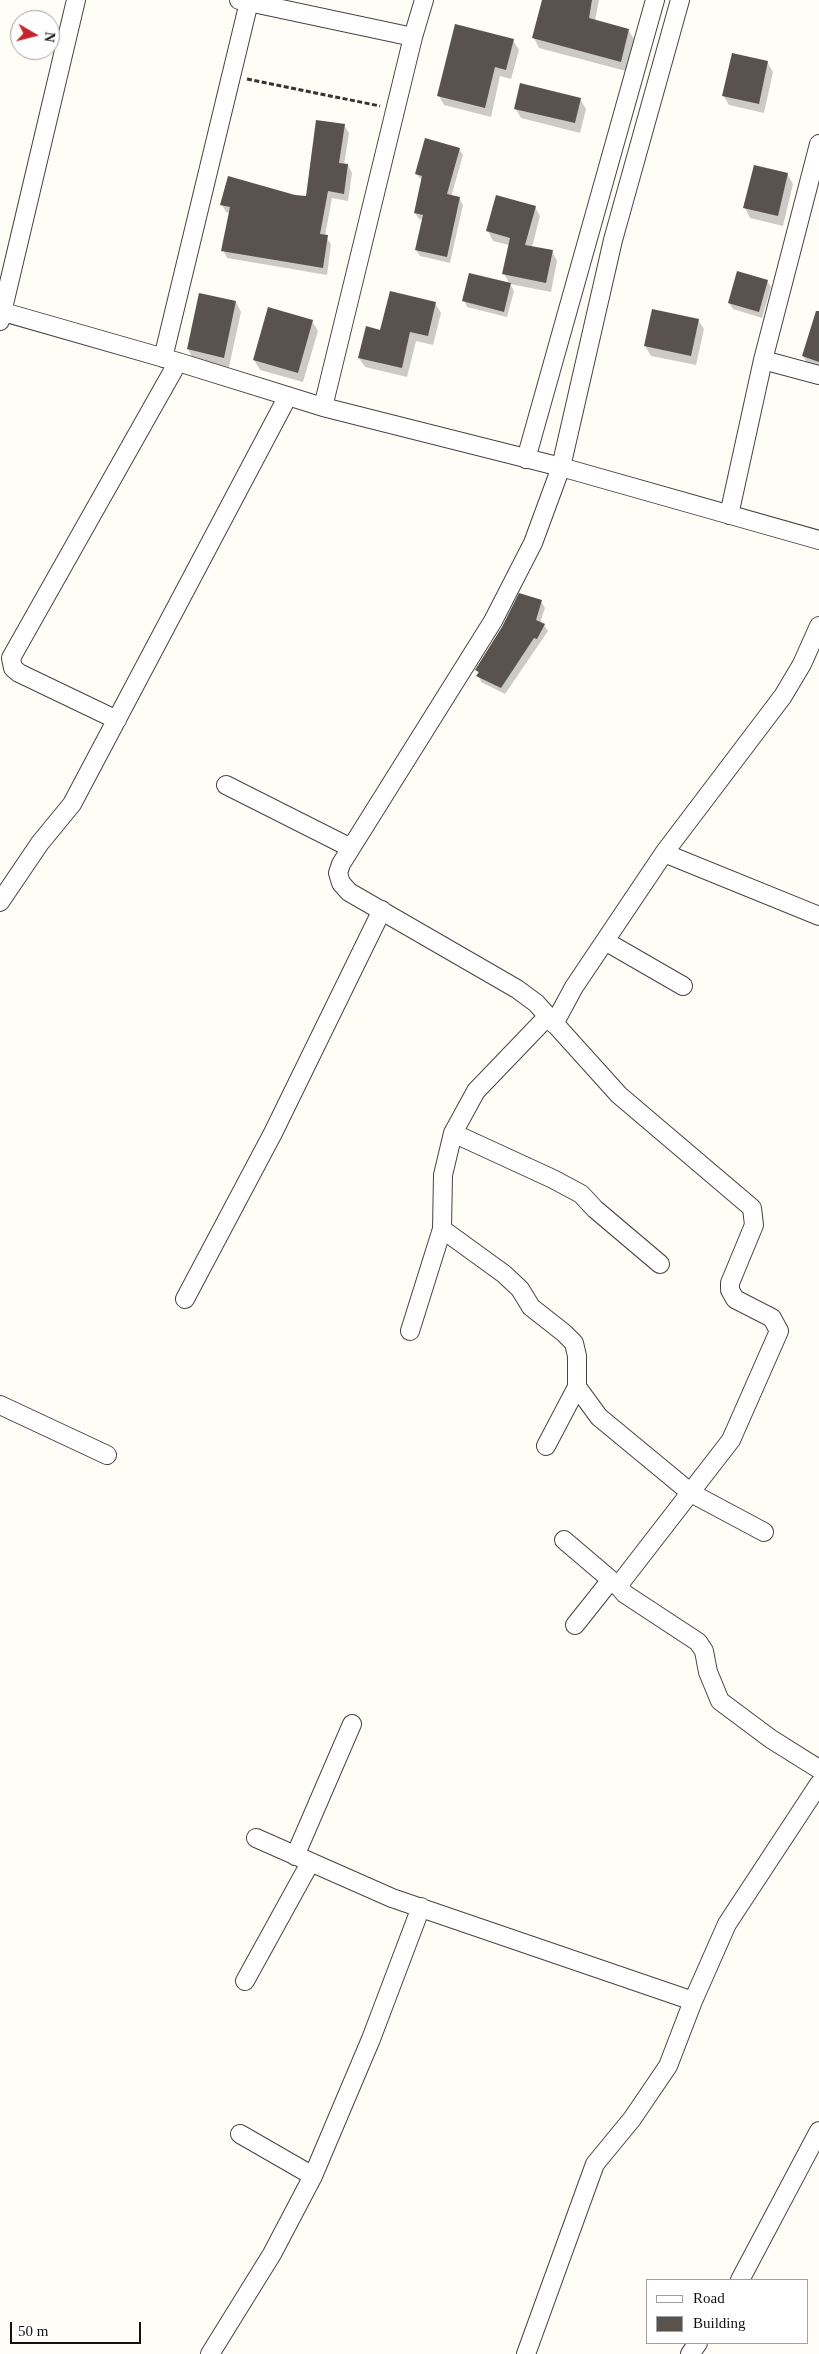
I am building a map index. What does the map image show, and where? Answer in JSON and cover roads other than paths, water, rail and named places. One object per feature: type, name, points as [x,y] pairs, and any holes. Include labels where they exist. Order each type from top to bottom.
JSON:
[{"type":"street","points":[[76,0],[1,315],[171,360],[323,407],[526,459],[561,466],[729,516],[819,540]]},
{"type":"street","points":[[323,407],[413,37],[424,0]]},
{"type":"street","points":[[526,459],[655,0]]},
{"type":"street","points":[[576,1625],[691,1493],[731,1440],[780,1331],[772,1318],[735,1299],[730,1290],[730,1283],[754,1225],[752,1208],[619,1095],[536,1003],[517,989],[349,892],[341,883],[338,874],[341,864],[493,621],[533,543],[561,466],[613,240],[680,0]]},
{"type":"street","points":[[117,720],[19,673],[13,668],[11,658],[171,360],[232,76],[244,1],[413,37]]},
{"type":"street","points":[[729,516],[763,360],[819,144]]},
{"type":"street","points":[[763,360],[819,376]]},
{"type":"street","points":[[0,902],[40,843],[72,804],[288,396]]},
{"type":"street","points":[[410,1331],[442,1229],[442,1175],[453,1134],[476,1091],[551,1020],[664,853],[783,696],[806,656],[819,626]]},
{"type":"street","points":[[226,786],[351,848]]},
{"type":"street","points":[[664,853],[819,916]]},
{"type":"street","points":[[184,1298],[273,1133],[382,910]]},
{"type":"street","points":[[605,942],[682,986]]},
{"type":"street","points":[[453,1134],[553,1179],[581,1194],[595,1210],[660,1264]]},
{"type":"street","points":[[442,1229],[504,1274],[520,1289],[531,1307],[574,1343],[577,1356],[577,1386],[546,1446]]},
{"type":"street","points":[[577,1386],[599,1417],[691,1493],[764,1532]]},
{"type":"street","points":[[0,1405],[107,1455]]},
{"type":"street","points":[[564,1540],[624,1594],[698,1642],[704,1651],[708,1672],[720,1701],[770,1740],[819,1769]]},
{"type":"street","points":[[245,1981],[302,1859],[352,1724]]},
{"type":"street","points":[[526,2354],[595,2164],[632,2119],[668,2066],[692,2002],[727,1924],[819,1784]]},
{"type":"street","points":[[256,1838],[392,1898],[692,2002]]},
{"type":"street","points":[[210,2354],[272,2254],[313,2176],[371,2039],[421,1907]]},
{"type":"street","points":[[741,2279],[819,2131]]},
{"type":"street","points":[[240,2134],[313,2176]]}]
